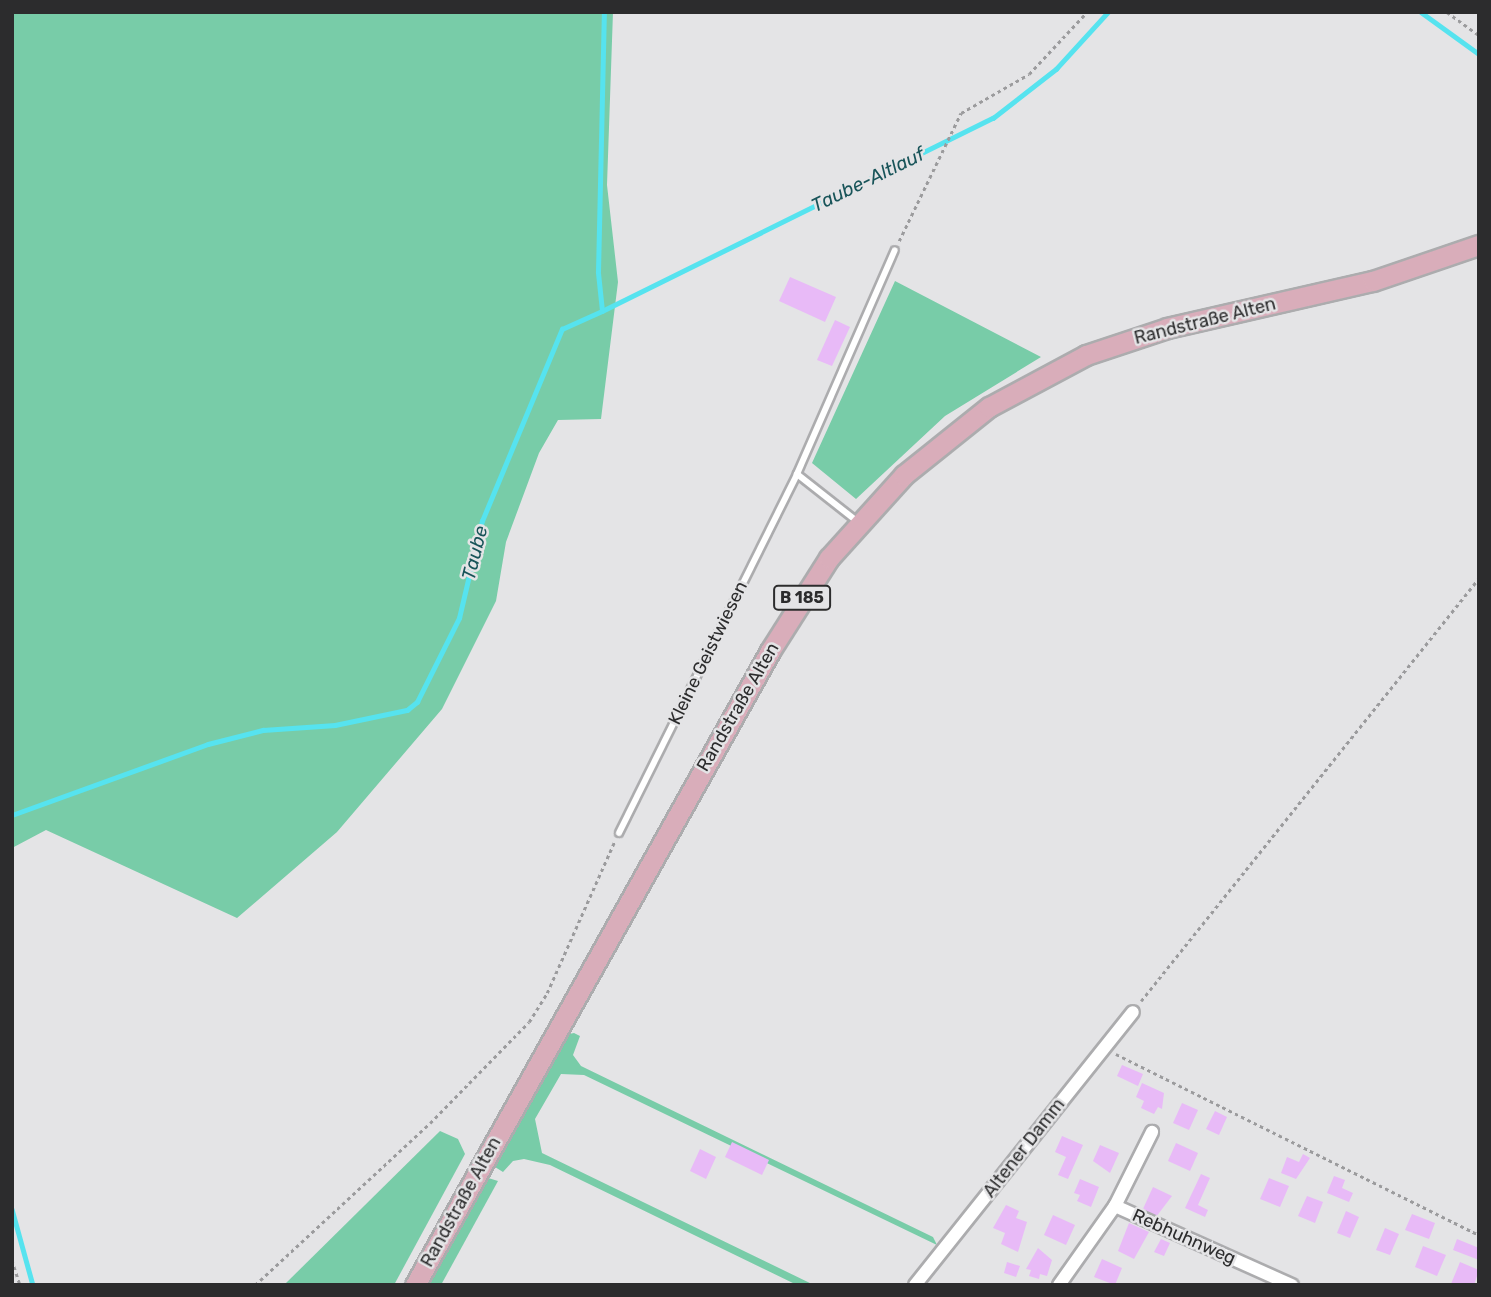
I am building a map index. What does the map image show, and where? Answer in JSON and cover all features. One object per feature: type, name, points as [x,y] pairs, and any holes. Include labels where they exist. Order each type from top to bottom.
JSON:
[{"type":"main road","name":"Randstraße Alten","points":[[415,1285],[764,662],[829,558],[858,522],[948,437],[989,407],[1064,365],[1167,328],[1373,281],[1479,245]]},
{"type":"street","name":"Altener Damm","points":[[915,1285],[1133,1012]]},
{"type":"street","points":[[1059,1285],[1115,1206],[1152,1132]]},
{"type":"street","name":"Rebhuhnweg","points":[[1115,1206],[1292,1285]]},
{"type":"lane","name":"Kleine Geistwiesen","points":[[619,832],[797,474],[895,250]]},
{"type":"lane","points":[[797,474],[858,522]]},
{"type":"path","points":[[895,250],[961,113],[1029,74],[1087,12]]},
{"type":"path","points":[[1447,12],[1479,35]]},
{"type":"path","points":[[1133,1012],[1479,578]]},
{"type":"path","points":[[255,1285],[430,1123],[529,1022],[547,993],[619,832]]},
{"type":"path","points":[[1105,1046],[1479,1235]]},
{"type":"path","points":[[12,1261],[20,1285]]},
{"type":"green space","points":[[12,12],[613,12],[607,185],[618,282],[601,419],[558,420],[539,453],[506,542],[496,601],[442,709],[337,832],[237,918],[46,830],[12,848]]},
{"type":"green space","points":[[895,281],[1041,357],[945,416],[856,499],[812,463]]},
{"type":"green space","points":[[574,1033],[580,1036],[573,1055],[581,1066],[933,1237],[937,1245],[584,1075],[561,1074],[535,1119],[542,1153],[814,1285],[797,1285],[550,1165],[524,1159],[513,1161],[503,1172],[495,1167],[494,1159],[564,1035]]},
{"type":"green space","points":[[440,1131],[458,1139],[465,1154],[394,1285],[284,1285]]},
{"type":"green space","points":[[485,1177],[498,1181],[441,1285],[425,1285]]},
{"type":"building","points":[[790,277],[836,297],[825,322],[779,301]]},
{"type":"building","points":[[835,320],[850,327],[832,366],[817,360]]},
{"type":"building","points":[[1122,1065],[1143,1074],[1138,1086],[1117,1076]]},
{"type":"building","points":[[1142,1083],[1164,1093],[1162,1109],[1158,1107],[1154,1114],[1141,1108],[1144,1101],[1136,1097]]},
{"type":"building","points":[[1182,1103],[1198,1110],[1189,1130],[1173,1123]]},
{"type":"building","points":[[1215,1111],[1227,1117],[1219,1135],[1206,1129]]},
{"type":"building","points":[[1062,1136],[1083,1145],[1068,1179],[1058,1175],[1066,1157],[1055,1152]]},
{"type":"building","points":[[732,1142],[769,1160],[762,1175],[725,1157]]},
{"type":"building","points":[[1176,1143],[1198,1153],[1190,1171],[1168,1161]]},
{"type":"building","points":[[1100,1145],[1119,1153],[1110,1173],[1093,1161]]},
{"type":"building","points":[[700,1149],[716,1157],[706,1179],[690,1171]]},
{"type":"building","points":[[1303,1154],[1310,1158],[1296,1179],[1281,1173],[1287,1157],[1299,1162]]},
{"type":"building","points":[[1201,1174],[1210,1178],[1198,1205],[1208,1210],[1205,1217],[1185,1208]]},
{"type":"building","points":[[1334,1176],[1345,1180],[1342,1188],[1353,1193],[1349,1202],[1327,1193]]},
{"type":"building","points":[[1269,1178],[1289,1186],[1280,1207],[1260,1199]]},
{"type":"building","points":[[1080,1179],[1099,1187],[1091,1207],[1077,1201],[1080,1195],[1074,1193]]},
{"type":"building","points":[[1153,1187],[1172,1196],[1156,1217],[1142,1211]]},
{"type":"building","points":[[1307,1196],[1323,1202],[1315,1223],[1298,1216]]},
{"type":"building","points":[[1006,1205],[1019,1211],[1016,1218],[1027,1222],[1018,1252],[1001,1244],[1005,1233],[993,1228]]},
{"type":"building","points":[[1346,1211],[1359,1217],[1350,1238],[1337,1233]]},
{"type":"building","points":[[1412,1214],[1435,1223],[1429,1239],[1405,1230]]},
{"type":"building","points":[[1053,1215],[1075,1225],[1066,1245],[1044,1235]]},
{"type":"building","points":[[1129,1223],[1149,1232],[1134,1259],[1118,1251]]},
{"type":"building","points":[[1385,1228],[1399,1234],[1390,1255],[1376,1250]]},
{"type":"building","points":[[1161,1239],[1170,1243],[1164,1256],[1154,1252]]},
{"type":"building","points":[[1457,1239],[1479,1248],[1479,1260],[1453,1250]]},
{"type":"building","points":[[1423,1246],[1446,1255],[1437,1276],[1415,1267]]},
{"type":"building","points":[[1038,1248],[1052,1260],[1047,1276],[1040,1274],[1039,1279],[1029,1276],[1031,1270],[1026,1269]]},
{"type":"building","points":[[1102,1259],[1122,1268],[1115,1285],[1094,1277]]},
{"type":"building","points":[[1007,1262],[1020,1266],[1016,1277],[1004,1273]]},
{"type":"building","points":[[1460,1262],[1479,1270],[1474,1285],[1451,1284]]},
{"type":"waterway","name":"Taube","points":[[12,815],[208,744],[263,730],[335,725],[407,710],[417,702],[459,618],[482,521],[562,329],[602,311],[598,272],[604,12]]},
{"type":"waterway","name":"Taube-Altlauf","points":[[602,311],[993,118],[1056,69],[1108,12]]},
{"type":"waterway","name":"Taube-Altlauf","points":[[1421,12],[1479,54]]},
{"type":"waterway","points":[[12,1209],[33,1285]]}]
